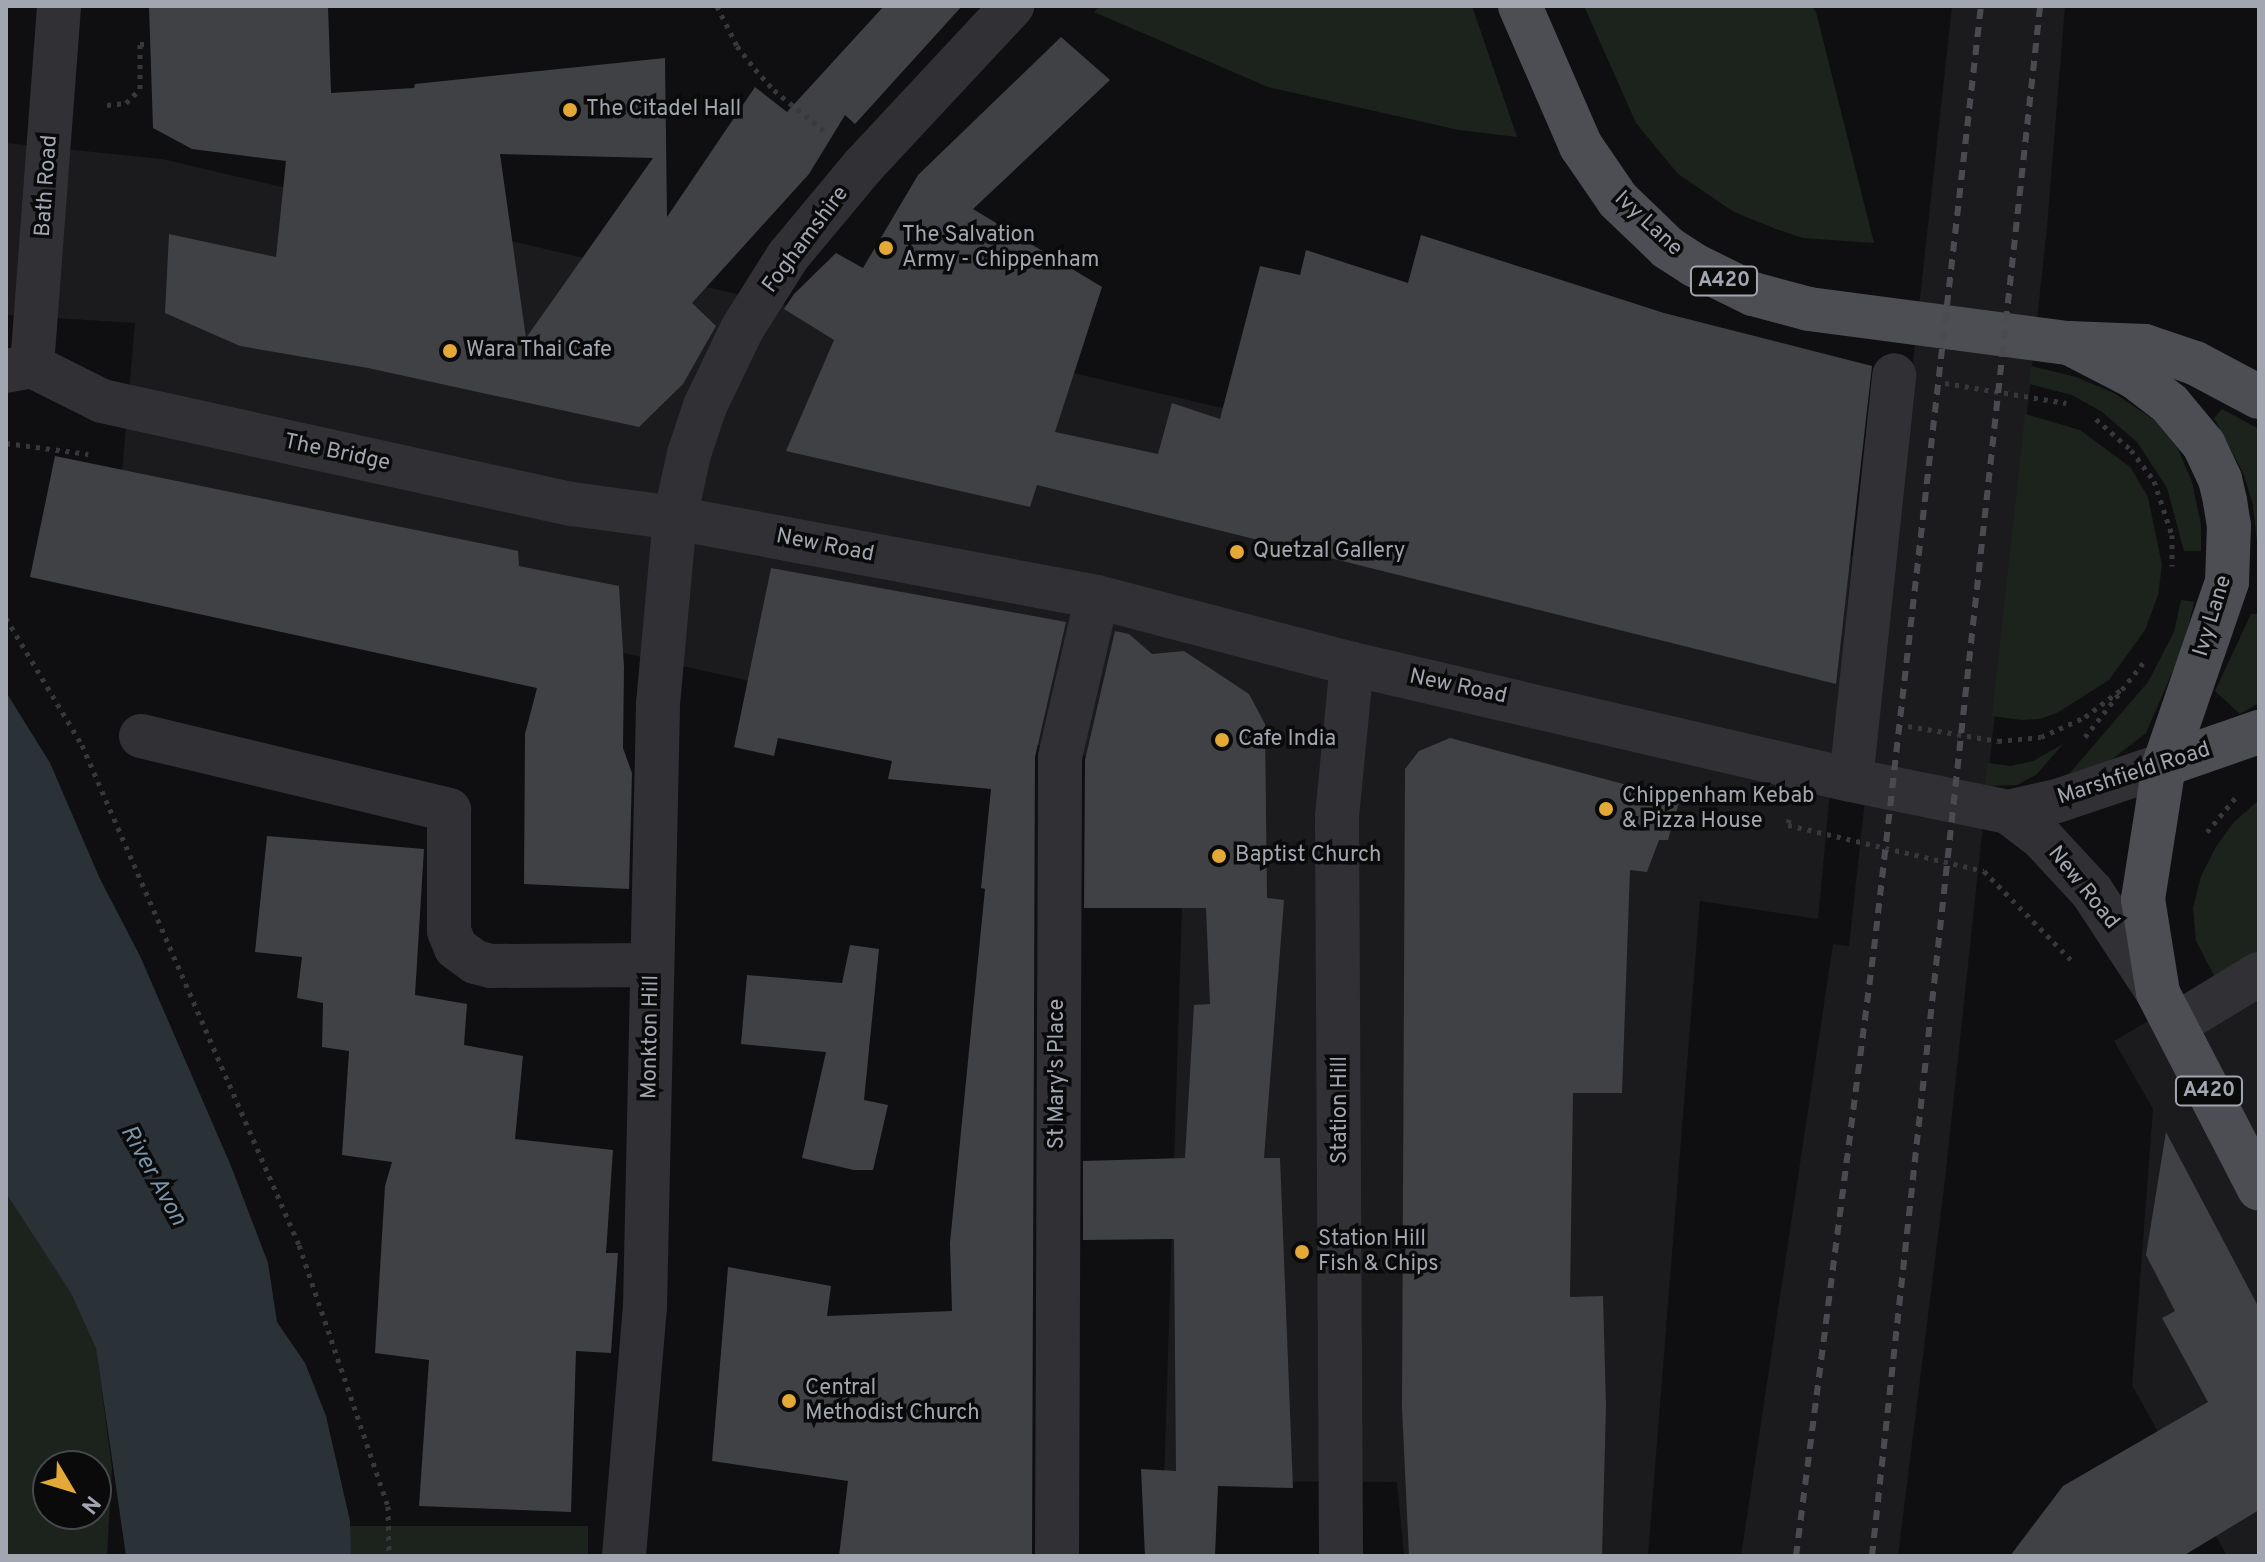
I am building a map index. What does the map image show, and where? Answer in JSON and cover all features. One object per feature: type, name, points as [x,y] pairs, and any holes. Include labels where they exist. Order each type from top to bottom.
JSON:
[{"type":"main road","name":"Ivy Lane","points":[[1520,6],[1581,146],[1618,200],[1668,248],[1694,265],[1753,294],[1809,309],[2069,343],[2145,346],[2195,363],[2259,397]]},
{"type":"main road","name":"Ivy Lane","points":[[2069,343],[2135,377],[2170,404],[2204,445],[2220,479],[2225,501],[2229,550],[2225,590],[2164,765]]},
{"type":"main road","name":"Marshfield Road","points":[[2164,765],[2245,737]]},
{"type":"main road","name":"New Road","points":[[2164,765],[2143,899],[2166,1009],[2259,1189]]},
{"type":"street","name":"Bath Road","points":[[19,369],[59,6]]},
{"type":"street","name":"Foghamshire","points":[[675,518],[689,454],[705,406],[742,329],[788,256],[863,166],[1012,6]]},
{"type":"street","name":"The Bridge","points":[[19,369],[116,404],[572,504],[675,518]]},
{"type":"street","points":[[1851,780],[1894,375]]},
{"type":"street","name":"New Road","points":[[675,518],[1097,597],[1352,664],[1851,780],[2008,812],[2042,838],[2092,892],[2166,1009]]},
{"type":"street","name":"Monkton Hill","points":[[624,1556],[645,1307],[658,704],[675,518]]},
{"type":"street","name":"St Mary's Place","points":[[1057,1556],[1060,757],[1097,597]]},
{"type":"street","name":"Station Hill","points":[[1341,1556],[1337,816],[1352,664]]},
{"type":"street","points":[[141,736],[449,810],[449,931],[456,948],[475,962],[491,966],[652,965]]},
{"type":"street","name":"Marshfield Road","points":[[2008,812],[2057,801],[2164,765]]},
{"type":"street","points":[[2166,1009],[2259,974]]},
{"type":"path","points":[[717,6],[737,46],[755,69],[774,90],[832,137]]},
{"type":"path","points":[[107,105],[126,103],[140,89],[140,44],[150,44]]},
{"type":"path","points":[[1894,375],[2071,405]]},
{"type":"path","points":[[2089,414],[2131,450],[2154,481],[2172,535],[2172,575]]},
{"type":"path","points":[[6,618],[82,745],[299,1245],[388,1506],[389,1556]]},
{"type":"path","points":[[1859,718],[1998,741],[2022,740],[2041,737],[2085,717],[2123,688]]},
{"type":"shaded area","points":[[1100,6],[1472,6],[1517,137],[1459,130],[1268,87],[1094,12]]},
{"type":"shaded area","points":[[1584,6],[1811,6],[1816,12],[1874,243],[1803,238],[1776,229],[1734,212],[1678,174],[1636,123]]},
{"type":"shaded area","points":[[1952,6],[2065,6],[2047,227],[1945,1180],[1898,1556],[1741,1556],[1833,944],[1849,946]]},
{"type":"shaded area","points":[[6,143],[162,159],[1852,556],[1818,919],[1700,901],[1648,1556],[1404,1556],[1397,1482],[1164,1481],[1186,778],[116,540],[135,323],[6,315]]},
{"type":"shaded area","points":[[2031,366],[2076,377],[2114,393],[2160,424],[2178,449],[2192,482],[2201,525],[2201,551],[2184,551],[2167,488],[2137,442],[2102,412],[2072,395],[2029,384]]},
{"type":"shaded area","points":[[2222,409],[2259,429],[2259,561],[2253,505],[2244,475],[2214,418]]},
{"type":"shaded area","points":[[2025,414],[2080,430],[2130,467],[2148,497],[2162,565],[2158,595],[2145,630],[2109,680],[2057,713],[2040,719],[2022,720],[1992,716]]},
{"type":"shaded area","points":[[2181,600],[2194,602],[2184,645],[2146,733],[2111,760],[2069,774],[2148,682],[2174,632]]},
{"type":"shaded area","points":[[2251,614],[2259,614],[2259,703],[2240,714],[2215,691]]},
{"type":"shaded area","points":[[2063,744],[2036,775],[2017,785],[1985,786],[1987,763],[2011,766],[2033,761]]},
{"type":"shaded area","points":[[2259,800],[2259,956],[2217,981],[2196,941],[2193,908],[2201,876],[2217,845],[2234,822]]},
{"type":"shaded area","points":[[2259,956],[2259,1556],[2227,1556],[2132,1385],[2153,1109],[2114,1041]]},
{"type":"shaded area","points":[[6,1122],[85,1262],[110,1450],[32,1450],[32,1530],[108,1530],[107,1556],[6,1556]]},
{"type":"shaded area","points":[[329,1526],[588,1526],[588,1556],[329,1556]]},
{"type":"water","name":"River Avon","points":[[6,692],[50,763],[100,879],[140,956],[231,1166],[268,1263],[277,1322],[305,1363],[326,1416],[350,1521],[351,1556],[126,1556],[96,1348],[71,1293],[6,1193]]},
{"type":"building","points":[[149,6],[328,6],[331,93],[414,88],[415,84],[665,58],[667,217],[755,87],[787,112],[884,6],[962,6],[855,124],[845,115],[809,174],[692,303],[716,326],[683,384],[639,427],[368,368],[240,346],[165,313],[169,234],[276,257],[286,161],[192,149],[153,128]],"holes":[[[500,154],[653,158],[526,338]]]},
{"type":"building","points":[[1061,37],[1110,80],[973,209],[1102,287],[1055,432],[1158,454],[1172,403],[1220,419],[1260,266],[1300,275],[1306,250],[1408,283],[1421,235],[1664,313],[1872,366],[1836,684],[1037,485],[1030,507],[786,451],[834,340],[784,309],[794,294],[836,253],[863,268],[918,175]]},
{"type":"building","points":[[55,456],[518,551],[519,566],[619,586],[624,667],[623,748],[632,773],[629,889],[524,884],[525,734],[537,688],[30,577]]},
{"type":"building","points":[[771,568],[1066,622],[1035,757],[1032,1556],[839,1556],[848,1481],[712,1461],[728,1267],[831,1286],[827,1316],[952,1311],[950,1243],[985,889],[981,888],[991,789],[888,779],[892,761],[778,738],[774,756],[734,747]]},
{"type":"building","points":[[1115,631],[1129,634],[1152,654],[1184,651],[1249,694],[1265,724],[1267,898],[1284,900],[1264,1158],[1280,1158],[1293,1488],[1218,1486],[1215,1556],[1145,1556],[1141,1469],[1176,1471],[1174,1239],[1083,1240],[1083,1161],[1185,1158],[1194,1005],[1210,1004],[1206,908],[1084,908],[1085,760]]},
{"type":"building","points":[[1450,738],[1680,799],[1668,840],[1659,840],[1647,872],[1630,870],[1622,1093],[1573,1093],[1570,1297],[1603,1296],[1606,1406],[1602,1556],[1409,1556],[1402,1408],[1405,769],[1419,751]]},
{"type":"building","points":[[267,836],[424,849],[415,995],[467,1004],[464,1045],[523,1056],[515,1139],[613,1150],[606,1253],[618,1253],[611,1353],[576,1351],[571,1512],[419,1506],[429,1360],[375,1353],[385,1186],[392,1162],[342,1155],[349,1051],[322,1047],[323,1003],[297,998],[302,957],[255,952]]},
{"type":"building","points":[[850,945],[879,949],[864,1100],[888,1105],[873,1170],[854,1170],[802,1158],[826,1052],[741,1044],[747,975],[842,983]]},
{"type":"building","points":[[2166,1132],[2259,1308],[2259,1510],[2183,1556],[2010,1556],[2063,1486],[2208,1402],[2162,1318],[2175,1311],[2146,1255]]},
{"type":"railway","points":[[1796,1556],[1874,949],[1981,6]]},
{"type":"railway","points":[[1872,1556],[2040,6]]},
{"type":"place","name":"The Citadel Hall","points":[[570,110]]},
{"type":"place","name":"The Salvation Army - Chippenham","points":[[886,248]]},
{"type":"place","name":"Wara Thai Cafe","points":[[450,351]]},
{"type":"place","name":"Quetzal Gallery","points":[[1237,552]]},
{"type":"place","name":"Cafe India","points":[[1222,740]]},
{"type":"place","name":"Chippenham Kebab & Pizza House","points":[[1606,809]]},
{"type":"place","name":"Baptist Church","points":[[1219,856]]},
{"type":"place","name":"Station Hill Fish & Chips","points":[[1302,1252]]},
{"type":"place","name":"Central Methodist Church","points":[[789,1401]]}]
